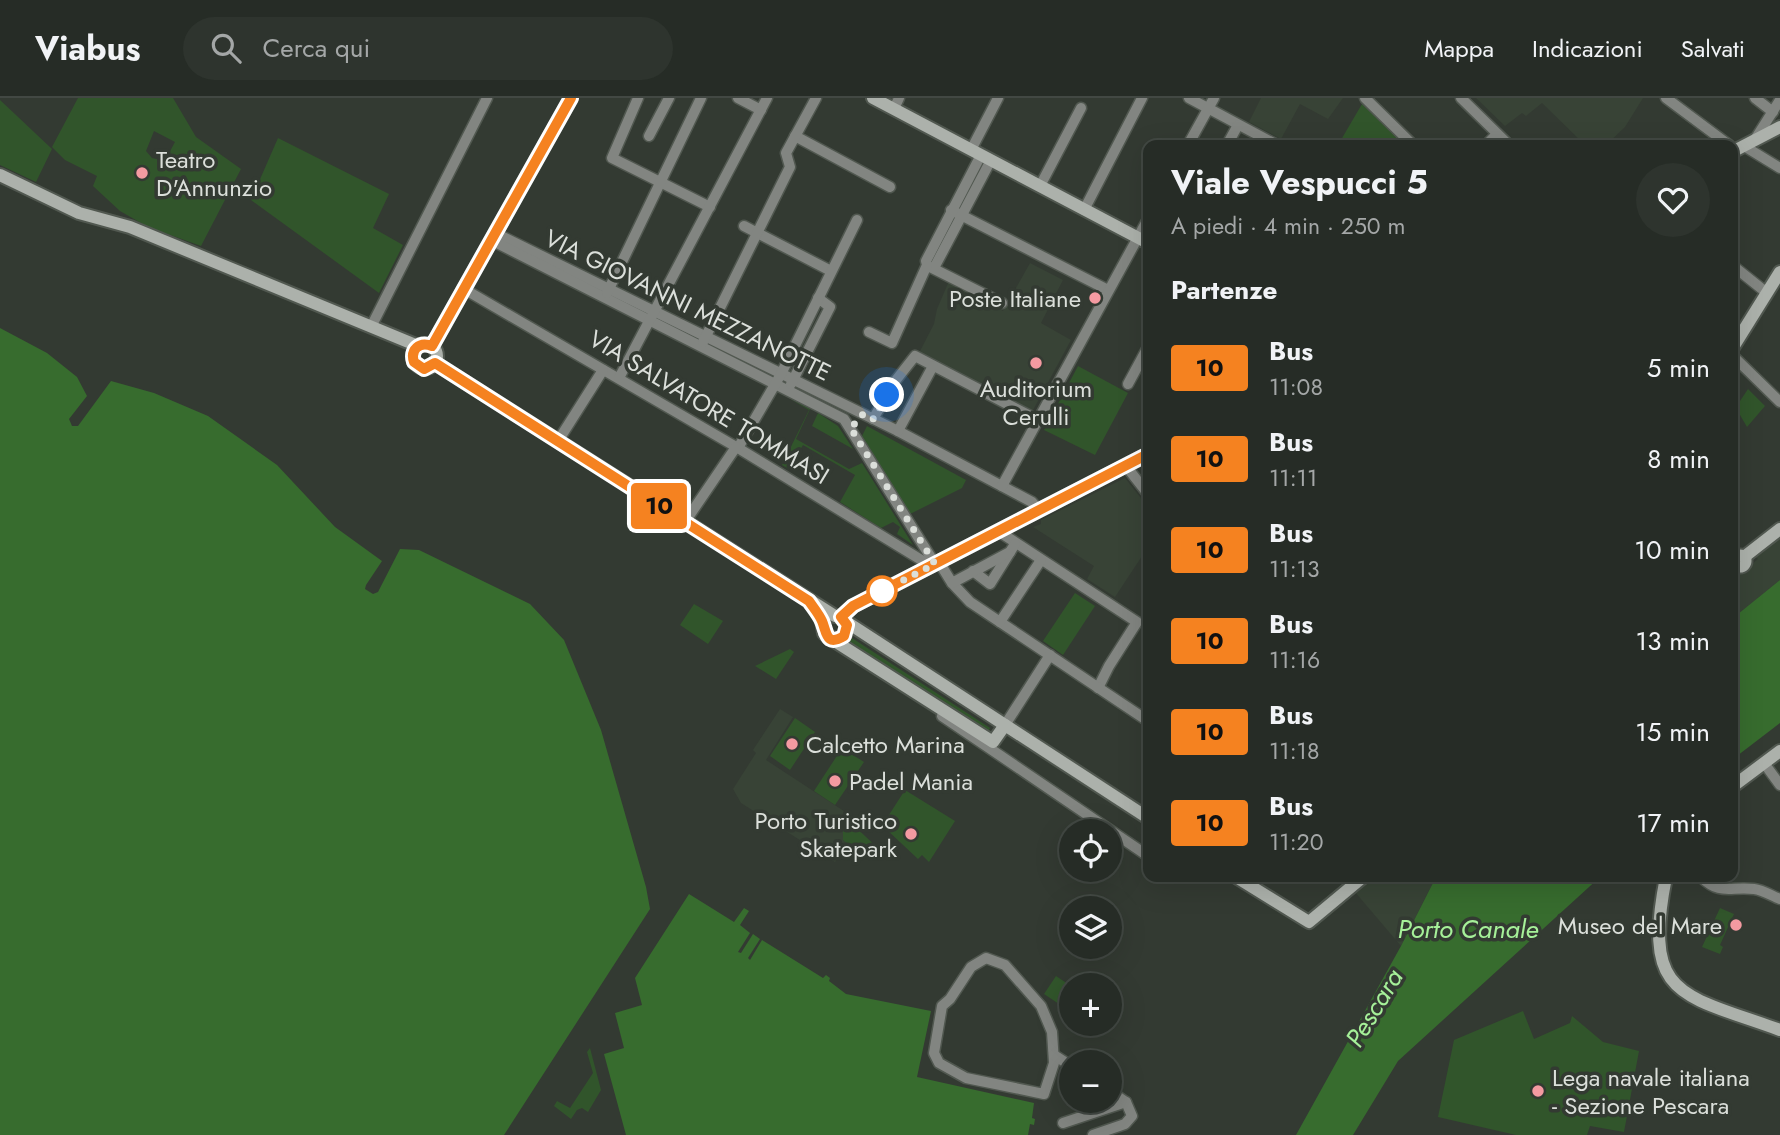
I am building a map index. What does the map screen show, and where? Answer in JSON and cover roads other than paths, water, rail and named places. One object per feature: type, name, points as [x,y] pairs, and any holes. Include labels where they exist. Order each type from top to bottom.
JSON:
[{"type":"street","points":[[371,327],[487,98]]},
{"type":"street","points":[[0,175],[79,213],[130,227],[371,327],[425,346],[437,354],[435,363],[424,369],[415,364],[413,354],[425,346],[464,289],[571,98]]},
{"type":"street","points":[[638,98],[612,158],[710,207]]},
{"type":"street","points":[[649,136],[669,98]]},
{"type":"street","points":[[607,293],[701,98]]},
{"type":"street","points":[[738,98],[761,110]]},
{"type":"street","points":[[619,378],[766,98]]},
{"type":"street","points":[[703,341],[790,167],[786,153],[816,98]]},
{"type":"street","points":[[873,98],[896,103],[981,155],[1143,241],[1108,290],[1002,486]]},
{"type":"street","points":[[869,332],[892,343],[931,267],[962,215],[998,98]]},
{"type":"street","points":[[1084,210],[1142,98]]},
{"type":"street","points":[[1189,98],[1267,140]]},
{"type":"street","points":[[1191,140],[1214,98]]},
{"type":"street","points":[[1365,98],[1408,140]]},
{"type":"street","points":[[1461,98],[1504,140]]},
{"type":"street","points":[[1666,98],[1728,140]]},
{"type":"street","points":[[1755,98],[1773,112]]},
{"type":"street","points":[[1738,147],[1773,112],[1780,100]]},
{"type":"street","points":[[1040,186],[1081,108]]},
{"type":"street","points":[[1230,140],[1238,125]]},
{"type":"street","points":[[1738,147],[1780,127]]},
{"type":"street","points":[[1491,140],[1497,134]]},
{"type":"street","points":[[795,136],[890,187]]},
{"type":"street","points":[[1738,147],[1780,168]]},
{"type":"street","points":[[981,155],[926,261],[931,267],[1002,303]]},
{"type":"street","points":[[951,210],[1108,290]]},
{"type":"street","points":[[685,522],[737,448],[778,379],[857,220]]},
{"type":"street","points":[[744,226],[831,271]]},
{"type":"street","name":"VIA GIOVANNI MEZZANOTTE","points":[[493,236],[790,385],[898,431],[1032,502],[1039,510]]},
{"type":"street","points":[[1738,270],[1767,293]]},
{"type":"street","points":[[1738,339],[1780,272]]},
{"type":"street","name":"VIA SALVATORE TOMMASI","points":[[464,289],[619,378],[923,561],[934,564]]},
{"type":"street","points":[[790,385],[830,307],[818,298]]},
{"type":"street","points":[[873,419],[915,356],[1038,420]]},
{"type":"street","points":[[1738,361],[1780,402]]},
{"type":"street","points":[[435,363],[809,601],[840,618],[1143,815]]},
{"type":"street","points":[[1128,384],[1143,363]]},
{"type":"street","points":[[898,431],[933,366]]},
{"type":"street","points":[[558,441],[603,370]]},
{"type":"street","name":"VIA GIOVANNI MEZZANOTTE","points":[[790,385],[838,415],[850,427],[934,564],[970,602],[1143,718]]},
{"type":"street","points":[[850,427],[859,421],[863,414]]},
{"type":"street","points":[[1050,655],[993,742],[833,640],[824,633],[824,625],[828,618],[840,618],[853,606],[1143,457]]},
{"type":"street","points":[[1126,466],[1143,488]]},
{"type":"street","points":[[1738,560],[1780,529]]},
{"type":"street","points":[[998,531],[1013,548],[1041,560],[1137,622],[1098,688]]},
{"type":"street","points":[[952,583],[1013,548]]},
{"type":"street","points":[[973,571],[990,583],[1013,548]]},
{"type":"street","points":[[1000,622],[1041,560]]},
{"type":"street","points":[[809,601],[824,625]]},
{"type":"street","points":[[833,640],[844,636],[847,629],[840,618]]},
{"type":"street","points":[[942,716],[1143,853]]},
{"type":"street","points":[[1738,783],[1780,751]]},
{"type":"street","points":[[1764,764],[1780,785]]},
{"type":"street","points":[[1244,882],[1309,922],[1357,882]]},
{"type":"street","points":[[1665,882],[1658,924],[1660,951],[1669,978],[1691,996],[1780,1030]]},
{"type":"street","points":[[1707,882],[1721,890],[1751,888],[1780,900]]},
{"type":"street","points":[[986,958],[1001,962],[1041,1006],[1052,1032],[1054,1055],[1052,1073],[1044,1094],[966,1078],[939,1063],[934,1053],[943,1006],[971,967],[986,958]]},
{"type":"street","points":[[1054,1055],[1059,1058]]},
{"type":"street","points":[[1093,1135],[1125,1125],[1132,1116],[1122,1099]]},
{"type":"street","points":[[1063,1123],[1126,1102]]},
{"type":"water","points":[[0,328],[47,353],[77,377],[87,396],[69,419],[72,426],[78,426],[111,381],[154,393],[208,416],[277,465],[335,527],[382,561],[366,585],[365,589],[373,594],[378,592],[400,549],[419,550],[530,604],[564,640],[601,730],[650,909],[504,1135],[0,1135]]},
{"type":"water","points":[[1780,580],[1780,723],[1738,755],[1738,614]]},
{"type":"water","name":"Porto Canale","points":[[1433,882],[1595,882],[1398,1061],[1353,1135],[1296,1135]]},
{"type":"water","points":[[689,894],[734,922],[744,908],[749,911],[740,925],[750,933],[738,952],[741,953],[753,934],[760,939],[748,958],[750,960],[762,940],[823,978],[826,975],[830,978],[829,981],[846,994],[931,1011],[917,1077],[1034,1103],[1034,1125],[1030,1124],[1028,1135],[626,1135],[604,1054],[624,1048],[615,1013],[642,1005],[635,978]]},
{"type":"place","name":"Teatro D'Annunzio","points":[[142,173]]},
{"type":"place","name":"Poste Italiane","points":[[1095,298]]},
{"type":"place","name":"Auditorium Cerulli","points":[[1036,363]]},
{"type":"place","name":"Calcetto Marina","points":[[792,744]]},
{"type":"place","name":"Padel Mania","points":[[835,781]]},
{"type":"place","name":"Porto Turistico Skatepark","points":[[911,834]]},
{"type":"place","name":"Museo del Mare","points":[[1736,925]]},
{"type":"place","name":"Lega navale italiana - Sezione Pescara","points":[[1538,1091]]},
{"type":"water label","name":"Pescara","points":[[1374,1008]]}]
